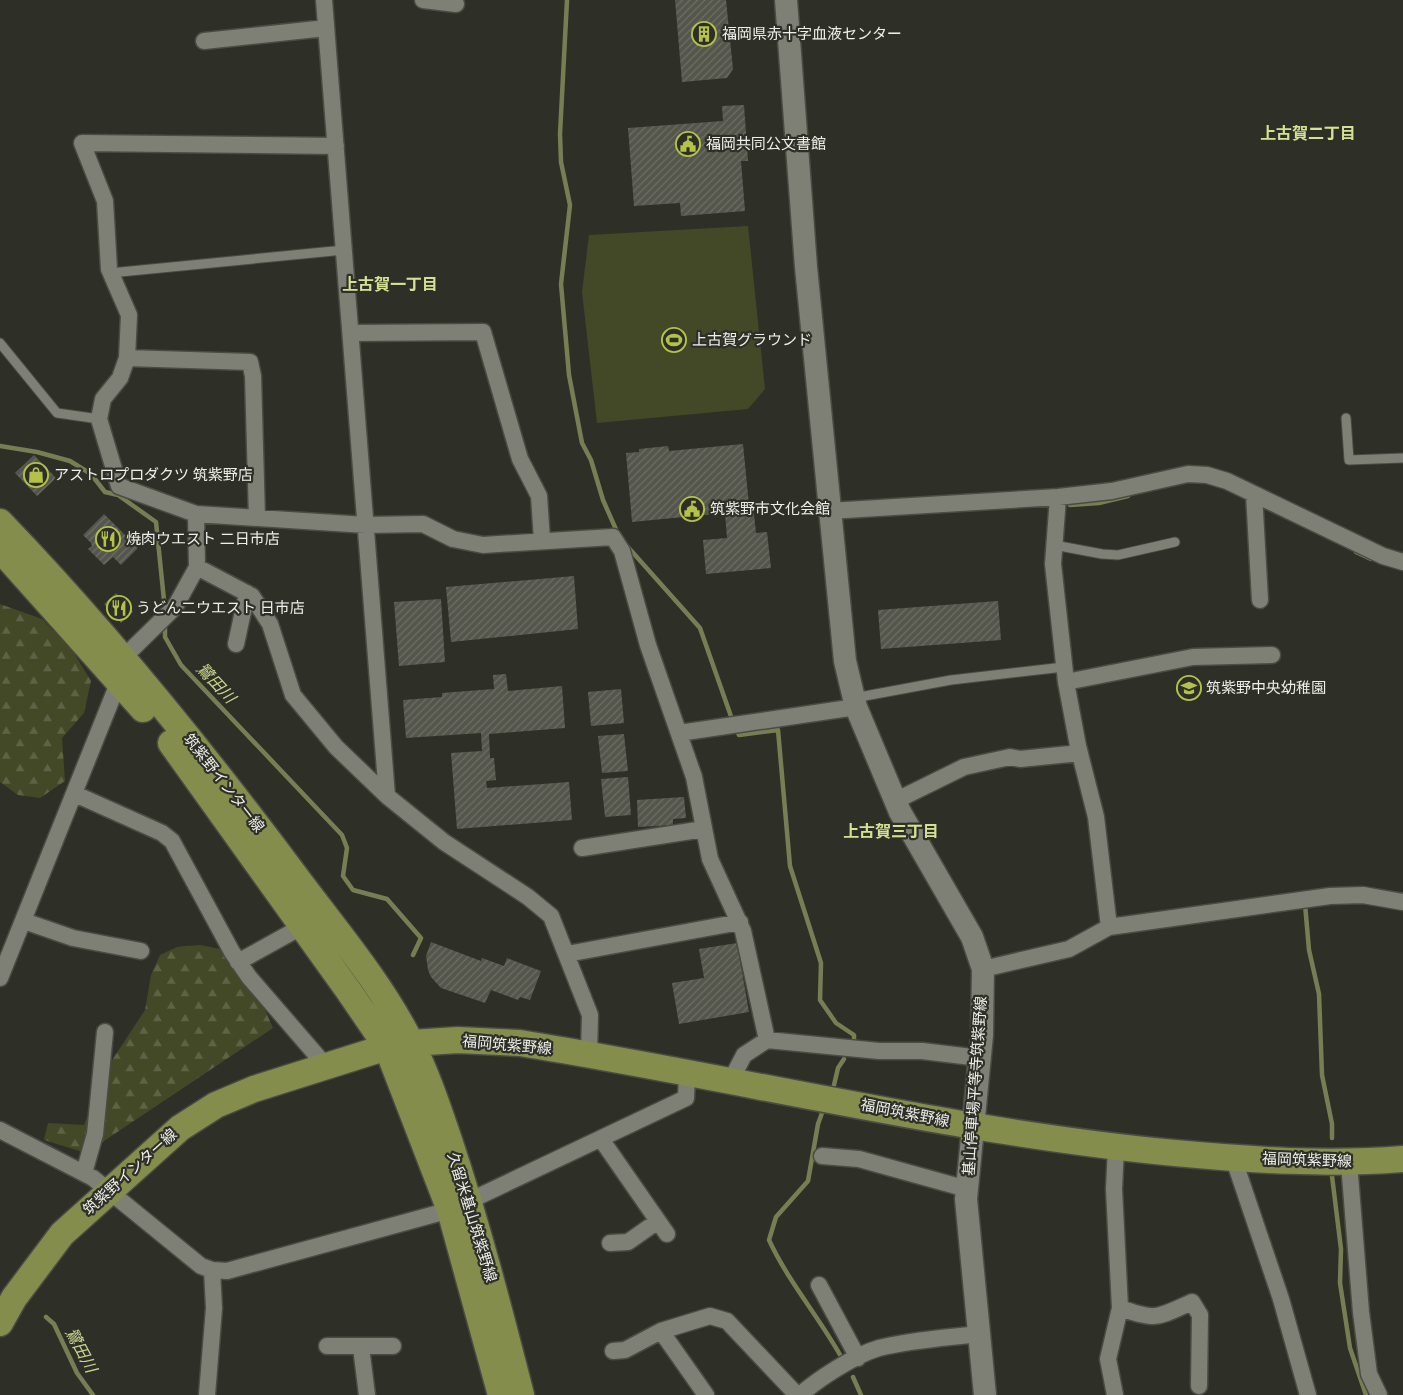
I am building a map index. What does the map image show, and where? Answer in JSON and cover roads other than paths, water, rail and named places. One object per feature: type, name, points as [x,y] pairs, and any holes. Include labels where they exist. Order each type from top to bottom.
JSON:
[{"type":"main road","name":"基山停車場平等寺筑紫野線","points":[[786,0],[806,267],[842,642],[855,702],[895,801],[972,937],[983,969],[980,1058],[967,1188],[978,1334],[985,1395]]},
{"type":"main road","name":"筑紫野インター線","points":[[0,522],[59,583],[303,926],[399,1045]]},
{"type":"main road","name":"筑紫野インター線","points":[[0,549],[122,669],[280,854],[353,953],[399,1045]]},
{"type":"main road","name":"福岡筑紫野線","points":[[399,1045],[458,1040],[520,1043],[589,1054],[687,1075],[973,1126],[1116,1147],[1233,1157],[1349,1163],[1403,1159]]},
{"type":"main road","name":"筑紫野インター線","points":[[0,1323],[14,1298],[62,1234],[107,1191],[180,1128],[216,1105],[254,1089],[324,1065],[399,1045]]},
{"type":"main road","name":"久留米基山筑紫野線","points":[[399,1045],[433,1093],[460,1206],[501,1395]]},
{"type":"main road","name":"久留米基山筑紫野線","points":[[460,1206],[521,1395]]},
{"type":"street","points":[[324,0],[387,796]]},
{"type":"street","points":[[422,0],[456,4]]},
{"type":"street","points":[[204,41],[326,28]]},
{"type":"street","points":[[336,146],[82,142],[105,201],[110,273],[129,315],[127,358],[120,378],[103,400],[99,419],[119,486],[196,514],[366,525],[423,524],[453,538],[483,545],[612,537],[622,551],[648,645],[694,778],[710,859],[740,922],[767,1040]]},
{"type":"street","points":[[351,333],[483,332],[520,459],[539,496],[542,540]]},
{"type":"street","points":[[127,358],[250,362],[253,376],[257,518]]},
{"type":"street","points":[[829,511],[1058,497],[1112,491],[1188,474],[1207,475],[1227,481],[1383,556],[1403,562]]},
{"type":"street","points":[[1254,494],[1260,600]]},
{"type":"street","points":[[1058,497],[1053,564],[1065,675],[1080,753],[1096,817],[1109,928]]},
{"type":"street","points":[[0,978],[75,794],[122,669],[175,607],[197,567],[196,514]]},
{"type":"street","points":[[197,567],[252,596],[270,624],[293,695],[336,747],[387,796],[444,842],[528,897],[551,916],[590,1015],[589,1054]]},
{"type":"street","points":[[236,644],[246,593]]},
{"type":"street","points":[[1065,675],[1192,656],[1272,655]]},
{"type":"street","points":[[679,733],[855,702]]},
{"type":"street","points":[[895,801],[964,767],[1010,758],[1020,759],[1080,753]]},
{"type":"street","points":[[75,794],[162,833],[172,842],[238,962],[324,1065]]},
{"type":"street","points":[[582,848],[704,829]]},
{"type":"street","points":[[983,969],[1069,949],[1109,928],[1330,896],[1363,895],[1403,902]]},
{"type":"street","points":[[24,921],[73,938],[141,951]]},
{"type":"street","points":[[567,954],[740,922]]},
{"type":"street","points":[[238,962],[303,926]]},
{"type":"street","points":[[84,1174],[95,1134],[105,1032]]},
{"type":"street","points":[[730,1082],[744,1056],[767,1040],[879,1051],[922,1051],[980,1058]]},
{"type":"street","points":[[0,1130],[84,1174],[201,1266],[212,1270],[227,1271],[460,1206],[686,1098],[687,1075]]},
{"type":"street","points":[[601,1139],[662,1227],[628,1242],[610,1243]]},
{"type":"street","points":[[1115,1395],[1108,1359],[1120,1308],[1114,1190],[1116,1147]]},
{"type":"street","points":[[822,1156],[859,1159],[967,1188]]},
{"type":"street","points":[[1233,1157],[1281,1299],[1308,1395]]},
{"type":"street","points":[[1349,1163],[1361,1312],[1369,1374],[1378,1395]]},
{"type":"street","points":[[208,1395],[214,1308],[212,1270]]},
{"type":"street","points":[[819,1285],[858,1358]]},
{"type":"street","points":[[1120,1308],[1148,1318],[1163,1315],[1192,1302],[1200,1315],[1200,1386]]},
{"type":"street","points":[[614,1350],[625,1350],[661,1331],[710,1316],[727,1321],[798,1395],[858,1358],[877,1349],[906,1342],[978,1334]]},
{"type":"street","points":[[661,1331],[706,1395]]},
{"type":"street","points":[[327,1346],[393,1346]]},
{"type":"street","points":[[361,1347],[367,1395]]},
{"type":"lane","points":[[110,273],[344,250]]},
{"type":"lane","points":[[0,343],[57,414],[99,419]]},
{"type":"lane","points":[[1346,418],[1349,460],[1403,458]]},
{"type":"lane","points":[[1054,545],[1118,555],[1175,542]]},
{"type":"lane","points":[[855,702],[951,680],[1065,675]]},
{"type":"waterway","points":[[567,0],[560,134],[561,162],[570,205],[561,284],[569,375],[582,443],[591,460],[603,500],[618,534]]},
{"type":"waterway","name":"鷺田川","points":[[0,446],[37,452],[70,461],[91,474],[105,492],[118,495],[156,522],[165,610]]},
{"type":"waterway","points":[[1070,505],[1099,503],[1128,496]]},
{"type":"waterway","points":[[627,546],[700,628],[733,722]]},
{"type":"waterway","points":[[1356,552],[1371,559]]},
{"type":"waterway","name":"鷺田川","points":[[165,622],[165,637],[181,665],[342,835],[347,848],[343,876],[353,890],[387,899],[421,938],[413,955]]},
{"type":"waterway","points":[[736,729],[739,735],[778,730],[790,866],[821,963],[820,1000],[836,1023],[854,1035],[854,1044]]},
{"type":"waterway","points":[[1305,904],[1309,950],[1319,994],[1322,1075],[1332,1124],[1332,1138]]},
{"type":"waterway","points":[[834,1085],[838,1068],[844,1059]]},
{"type":"waterway","points":[[822,1113],[818,1124],[808,1181],[776,1217],[769,1240],[786,1271],[843,1360]]},
{"type":"waterway","points":[[1332,1176],[1341,1249],[1340,1283],[1350,1348],[1366,1395]]},
{"type":"waterway","name":"鷺田川","points":[[46,1317],[54,1324],[77,1373],[93,1395]]},
{"type":"waterway","points":[[853,1377],[861,1395]]},
{"type":"place","name":"福岡県赤十字血液センター","points":[[704,34]]},
{"type":"place","name":"福岡共同公文書館","points":[[688,144]]},
{"type":"place","name":"上古賀グラウンド","points":[[674,340]]},
{"type":"place","name":"アストロプロダクツ 筑紫野店","points":[[36,475]]},
{"type":"place","name":"筑紫野市文化会館","points":[[692,509]]},
{"type":"place","name":"焼肉ウエスト 二日市店","points":[[108,539]]},
{"type":"place","name":"うどん二ウエスト 日市店","points":[[119,608]]},
{"type":"place","name":"筑紫野中央幼稚園","points":[[1189,688]]},
{"type":"district","name":"上古賀二丁目","points":[[1308,133]]},
{"type":"district","name":"上古賀一丁目","points":[[390,284]]},
{"type":"district","name":"上古賀三丁目","points":[[891,831]]}]
